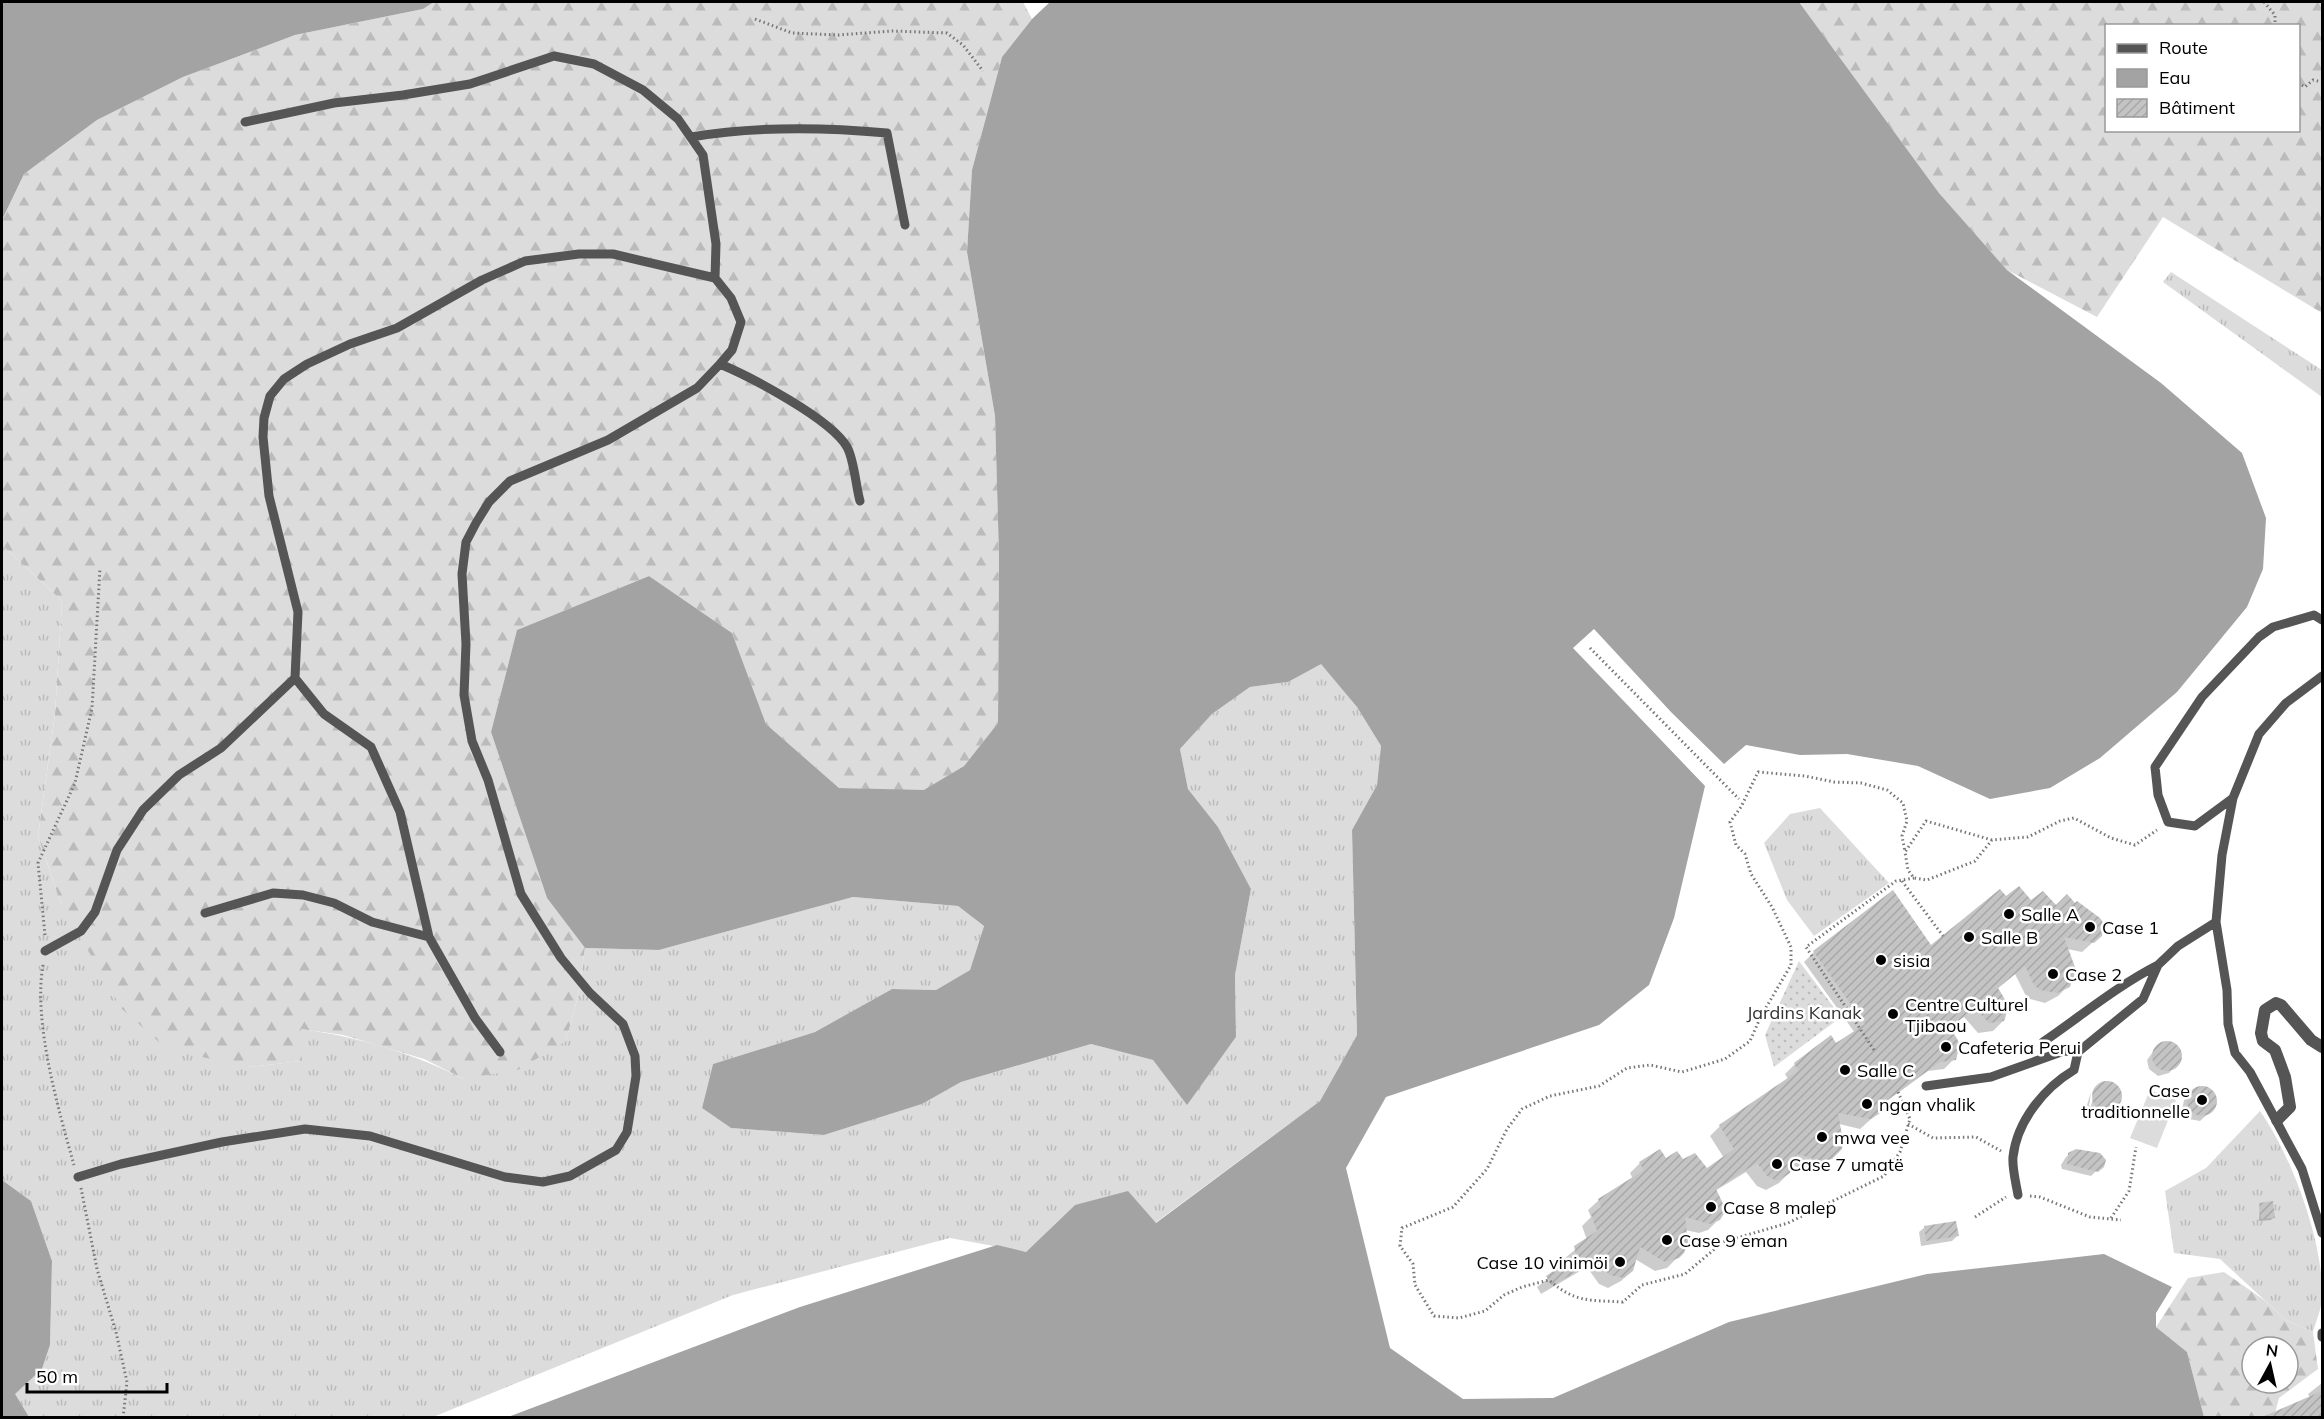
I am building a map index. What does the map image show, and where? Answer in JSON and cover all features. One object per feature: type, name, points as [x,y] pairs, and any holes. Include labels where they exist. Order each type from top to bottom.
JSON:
[{"type":"street","points":[[2277,1120],[2290,1107],[2290,1096],[2275,1050],[2263,1041],[2261,1033],[2265,1010],[2276,1003],[2281,1005],[2311,1040],[2322,1047]]},
{"type":"lane","points":[[245,122],[334,103],[471,84],[554,56],[594,64],[643,90],[678,118],[703,155],[716,244],[715,278]]},
{"type":"lane","points":[[691,137],[730,131],[837,129],[887,133],[905,225]]},
{"type":"lane","points":[[78,1177],[122,1164],[222,1142],[305,1129],[370,1136],[505,1177],[543,1182],[570,1176],[616,1150],[627,1132],[636,1076],[635,1056],[623,1024],[590,993],[561,958],[521,894],[470,729],[464,696],[466,644],[462,574],[466,542],[489,502],[510,481],[608,440],[697,388],[732,350],[741,322],[731,298],[715,278],[613,254],[579,254],[525,261],[482,280],[397,328],[350,344],[307,364],[284,379],[270,396],[264,418],[263,437],[269,496],[298,612],[295,678],[324,714],[371,747],[400,812],[429,937],[475,1018],[500,1052]]},
{"type":"lane","points":[[720,364],[751,377],[822,422],[847,447],[860,501]]},
{"type":"lane","points":[[2233,798],[2195,826],[2168,822],[2158,795],[2154,767],[2202,697],[2259,637],[2274,627],[2314,615],[2322,620]]},
{"type":"lane","points":[[2322,676],[2286,703],[2259,734],[2233,798],[2222,855],[2216,922],[2227,990],[2228,1024],[2235,1053],[2250,1072],[2302,1169],[2322,1233]]},
{"type":"lane","points":[[45,951],[81,931],[95,912],[117,850],[142,810],[179,775],[221,748],[295,678]]},
{"type":"lane","points":[[205,913],[273,893],[303,895],[334,903],[372,922],[429,937]]},
{"type":"lane","points":[[2043,1042],[2105,1001],[2125,983],[2158,965],[2178,946],[2216,922]]},
{"type":"lane","points":[[1926,1086],[1991,1077],[2064,1051],[2078,1052],[2091,1044],[2143,999],[2158,965]]},
{"type":"lane","points":[[2018,1194],[2012,1159],[2018,1136],[2035,1104],[2058,1080],[2074,1070],[2078,1052]]},
{"type":"path","points":[[2265,2],[2275,15],[2275,24]]},
{"type":"path","points":[[755,19],[792,33],[838,35],[892,31],[947,33],[963,45],[983,71]]},
{"type":"path","points":[[2300,84],[2305,87],[2313,80],[2322,82]]},
{"type":"path","points":[[100,568],[92,708],[75,783],[38,863],[45,951],[41,976],[41,1013],[52,1076],[78,1177],[97,1269],[116,1332],[127,1382],[123,1418]]},
{"type":"path","points":[[1590,648],[1739,799]]},
{"type":"path","points":[[1898,1092],[1910,1119],[1900,1152],[1884,1176],[1788,1223],[1723,1242],[1685,1274],[1642,1284],[1623,1302],[1588,1300],[1567,1295],[1549,1280],[1522,1287],[1504,1295],[1485,1311],[1459,1318],[1434,1316],[1414,1285],[1413,1264],[1400,1246],[1402,1228],[1453,1207],[1474,1184],[1487,1169],[1507,1128],[1522,1109],[1550,1096],[1599,1086],[1627,1068],[1650,1065],[1682,1072],[1725,1059],[1750,1041],[1761,1016],[1791,965],[1791,947],[1751,874],[1745,854],[1736,845],[1730,822],[1741,807],[1758,772],[1861,783],[1887,790],[1903,803],[1907,821],[1902,836],[1908,870],[1914,879]]},
{"type":"path","points":[[1905,852],[1926,821],[1992,840],[2028,837],[2060,821],[2074,818],[2111,838],[2135,845],[2168,822]]},
{"type":"path","points":[[1874,1050],[1806,947],[1896,881],[1927,880],[1975,861],[1992,840]]},
{"type":"path","points":[[1902,880],[1942,936]]},
{"type":"path","points":[[1908,1124],[1934,1138],[1976,1137],[2012,1159]]},
{"type":"path","points":[[2111,1218],[2129,1191],[2136,1147]]},
{"type":"path","points":[[1975,1217],[2009,1196],[2018,1194],[2040,1197],[2090,1217],[2121,1220]]},
{"type":"green space","points":[[434,2],[1023,2],[1032,19],[1002,57],[972,170],[967,252],[995,416],[999,557],[998,723],[964,766],[924,791],[839,788],[766,724],[732,633],[649,576],[517,630],[491,732],[547,898],[585,948],[578,996],[566,1041],[518,1070],[464,1079],[424,1059],[343,1035],[301,1029],[302,1061],[250,1067],[168,1050],[122,1009],[61,904],[38,836],[55,714],[62,601],[2,545],[2,220],[24,174],[97,120],[183,77],[295,35],[423,9]]},
{"type":"green space","points":[[1799,2],[2322,2],[2322,313],[2163,217],[2097,317],[2007,270],[1939,193]]},
{"type":"green space","points":[[2171,272],[2322,370],[2322,397],[2163,282]]},
{"type":"green space","points":[[2,545],[62,601],[55,714],[38,836],[61,904],[249,1067],[301,1061],[301,1029],[385,1047],[425,1061],[464,1079],[566,1041],[578,996],[585,948],[659,950],[853,897],[958,906],[984,926],[970,970],[936,990],[892,989],[815,1032],[713,1064],[702,1108],[731,1128],[824,1135],[922,1104],[961,1082],[1091,1044],[1153,1060],[1187,1104],[1236,1037],[1235,975],[1251,889],[1218,827],[1188,789],[1180,749],[1212,714],[1250,687],[1288,682],[1321,663],[1357,707],[1381,746],[1377,785],[1352,830],[1357,1035],[1320,1101],[1155,1223],[1075,1205],[1026,1252],[950,1238],[733,1295],[433,1417],[29,1417],[14,1394],[42,1369],[50,1345],[52,1261],[31,1201],[2,1180]]},
{"type":"green space","points":[[1820,808],[1889,883],[1814,936],[1787,900],[1764,843],[1790,814]]},
{"type":"green space","name":"Jardins Kanak","points":[[1799,961],[1841,1017],[1774,1067],[1765,1035]]},
{"type":"green space","points":[[2150,1090],[2176,1100],[2157,1148],[2130,1138]]},
{"type":"green space","points":[[2260,1111],[2272,1129],[2294,1175],[2318,1251],[2322,1297],[2313,1332],[2286,1320],[2220,1259],[2174,1253],[2165,1191],[2206,1168]]},
{"type":"green space","points":[[2224,1272],[2264,1300],[2286,1320],[2313,1332],[2318,1369],[2300,1382],[2300,1335],[2240,1335],[2240,1395],[2283,1395],[2279,1398],[2274,1417],[2204,1417],[2187,1352],[2156,1327],[2188,1278]]},
{"type":"water","points":[[2,2],[434,2],[423,9],[295,35],[183,77],[97,120],[24,174],[2,220]]},
{"type":"water","points":[[1050,2],[1799,2],[1939,193],[2007,270],[2161,383],[2242,453],[2266,518],[2263,569],[2247,607],[2177,692],[2100,758],[2050,788],[1990,799],[1918,766],[1847,754],[1800,755],[1746,745],[1724,764],[1671,712],[1594,629],[1573,648],[1705,786],[1674,918],[1649,985],[1599,1025],[1386,1097],[1346,1168],[1390,1348],[1463,1399],[1553,1398],[1729,1322],[1927,1274],[2104,1254],[2172,1287],[2156,1313],[2156,1327],[2187,1352],[2204,1417],[508,1417],[800,1307],[997,1245],[1026,1252],[1075,1205],[1128,1191],[1156,1223],[1320,1101],[1357,1035],[1352,830],[1377,785],[1381,746],[1357,707],[1321,664],[1288,682],[1250,687],[1212,714],[1180,749],[1188,789],[1218,827],[1251,889],[1235,975],[1236,1037],[1187,1105],[1153,1060],[1091,1044],[961,1082],[922,1104],[824,1135],[731,1128],[702,1108],[713,1064],[815,1032],[892,989],[936,990],[970,970],[984,926],[958,906],[853,897],[659,950],[585,948],[547,898],[491,732],[517,630],[649,576],[732,633],[766,724],[839,788],[924,790],[964,766],[998,723],[999,557],[995,416],[967,252],[972,170],[1002,57],[1032,19]]},
{"type":"water","points":[[2,1180],[31,1201],[52,1261],[50,1345],[42,1369],[15,1394],[29,1417],[2,1417]]},
{"type":"building","points":[[2019,886],[2031,900],[2043,891],[2056,905],[2067,894],[2075,903],[2077,901],[2100,918],[2104,924],[2102,936],[2094,943],[2064,937],[2076,970],[2070,987],[2057,993],[2040,990],[2034,985],[2025,966],[1998,988],[2009,1006],[2004,1021],[1989,1023],[1975,1008],[1950,1027],[1960,1044],[1956,1060],[1940,1062],[1883,1103],[1880,1113],[1871,1119],[1838,1113],[1843,1141],[1842,1149],[1832,1159],[1821,1161],[1797,1154],[1790,1173],[1777,1181],[1767,1176],[1757,1163],[1716,1189],[1726,1210],[1720,1220],[1710,1224],[1685,1217],[1688,1242],[1684,1253],[1679,1258],[1665,1262],[1640,1247],[1633,1271],[1624,1278],[1609,1275],[1598,1259],[1552,1286],[1546,1276],[1576,1255],[1574,1246],[1597,1231],[1591,1214],[1601,1207],[1598,1199],[1644,1170],[1639,1162],[1660,1149],[1666,1158],[1677,1151],[1683,1159],[1695,1153],[1707,1168],[1734,1149],[1719,1125],[1798,1071],[1794,1063],[1831,1035],[1836,1043],[1865,1024],[1813,951],[1893,890],[1931,945],[2000,889],[2006,896]]},
{"type":"building","name":"Case traditionnelle","points":[[2167,1041],[2178,1045],[2182,1056],[2178,1067],[2167,1071],[2156,1067],[2152,1056],[2156,1045]]},
{"type":"building","name":"Case traditionnelle","points":[[2107,1081],[2118,1085],[2122,1096],[2118,1107],[2107,1111],[2096,1107],[2092,1096],[2096,1085]]},
{"type":"building","name":"Case traditionnelle","points":[[2202,1086],[2213,1090],[2217,1101],[2213,1112],[2202,1116],[2191,1112],[2187,1101],[2191,1090]]},
{"type":"building","points":[[2076,1149],[2100,1153],[2106,1160],[2104,1167],[2098,1172],[2067,1164],[2068,1153]]},
{"type":"building","points":[[2273,1201],[2275,1218],[2261,1219],[2259,1203]]},
{"type":"building","points":[[1956,1221],[1959,1236],[1926,1241],[1924,1226]]},
{"type":"building","points":[[2322,1391],[2322,1418],[2260,1418]]},
{"type":"place","name":"Salle A","points":[[2009,914]]},
{"type":"place","name":"Case 1","points":[[2090,927]]},
{"type":"place","name":"Salle B","points":[[1969,937]]},
{"type":"place","name":"sisia","points":[[1881,960]]},
{"type":"place","name":"Case 2","points":[[2053,974]]},
{"type":"place","name":"Centre Culturel Tjibaou","points":[[1893,1014]]},
{"type":"place","name":"Cafeteria Perui","points":[[1946,1047]]},
{"type":"place","name":"Salle C","points":[[1845,1070]]},
{"type":"place","name":"Case traditionnelle","points":[[2202,1100]]},
{"type":"place","name":"ngan vhalik","points":[[1867,1104]]},
{"type":"place","name":"mwa vee","points":[[1822,1137]]},
{"type":"place","name":"Case 7 umatë","points":[[1777,1164]]},
{"type":"place","name":"Case 8 malep","points":[[1711,1207]]},
{"type":"place","name":"Case 9 eman","points":[[1667,1240]]},
{"type":"place","name":"Case 10 vinimöi","points":[[1620,1262]]}]
